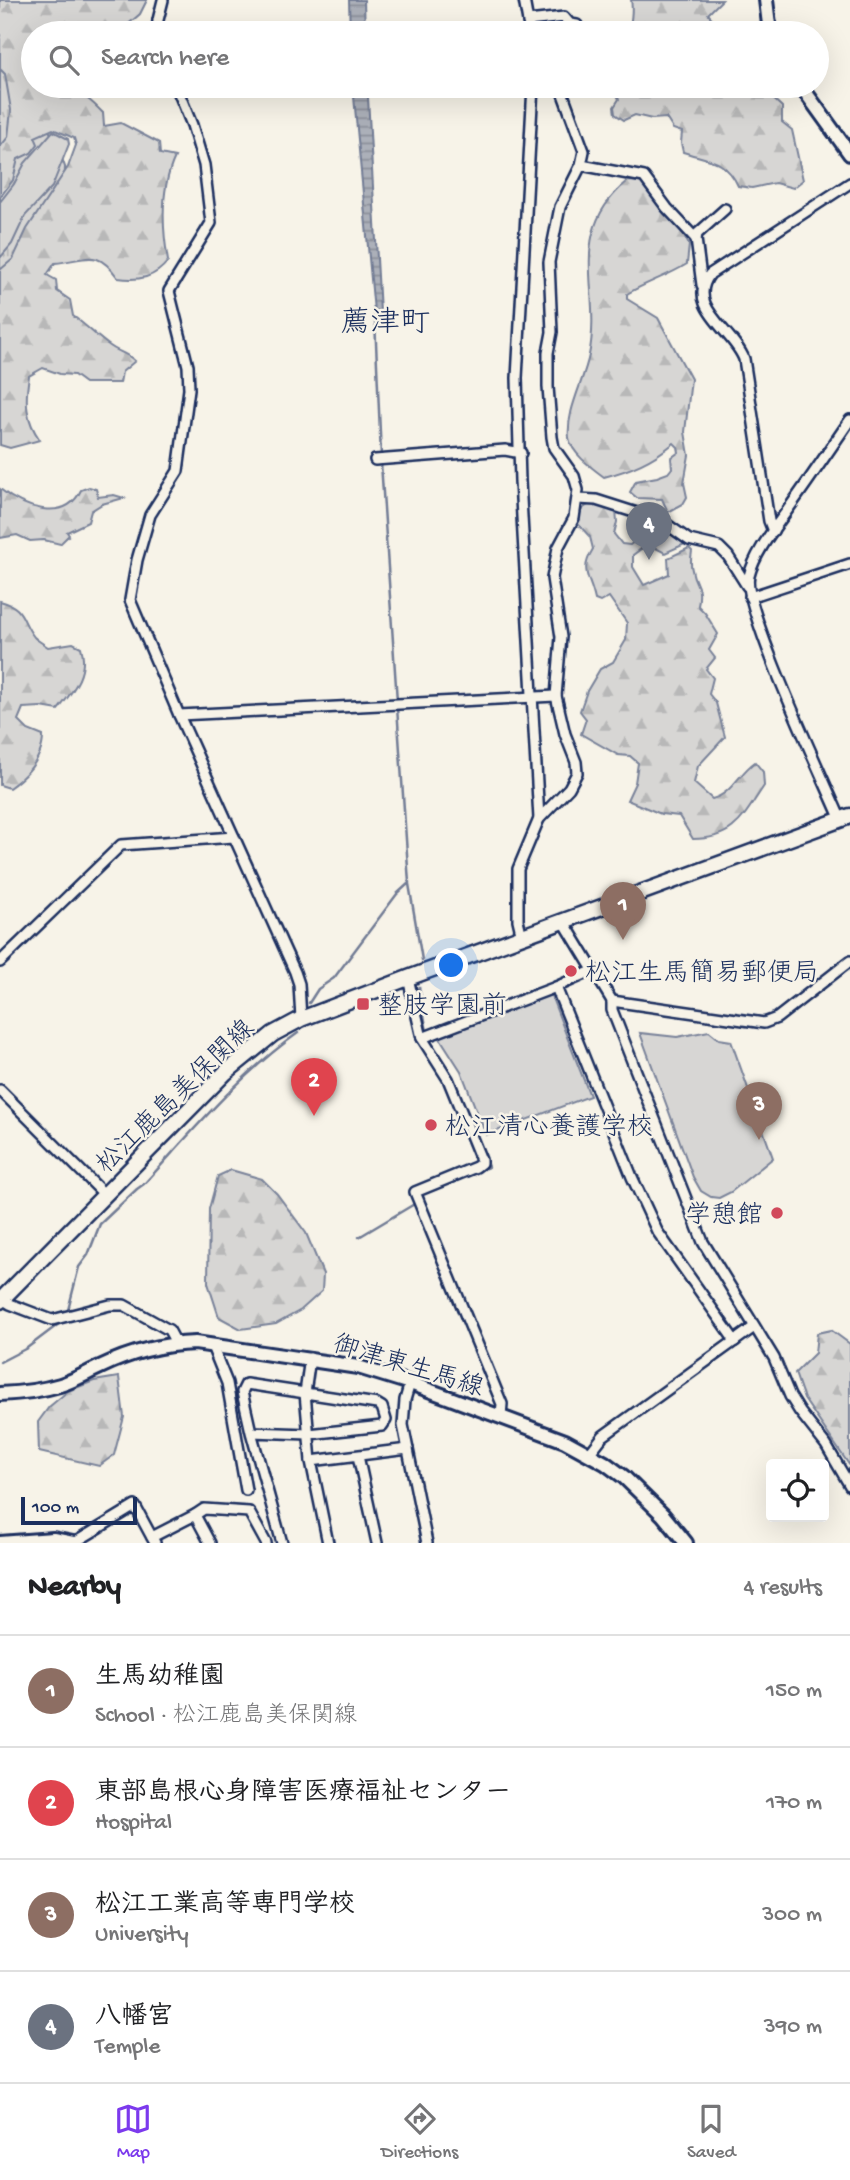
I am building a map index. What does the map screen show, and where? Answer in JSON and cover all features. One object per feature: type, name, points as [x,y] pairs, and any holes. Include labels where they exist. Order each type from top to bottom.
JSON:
[{"type":"main road","points":[[766,0],[769,21]]},
{"type":"main road","points":[[810,98],[850,154]]},
{"type":"main road","name":"松江鹿島美保関線","points":[[1,1300],[225,1073],[273,1034],[301,1019],[408,978],[846,818]]},
{"type":"main road","name":"御津東生馬線","points":[[0,1394],[36,1391],[62,1385],[128,1354],[176,1343],[310,1358],[358,1367],[410,1383],[565,1441],[605,1463],[642,1493],[686,1543]]},
{"type":"main road","points":[[0,1543],[53,1539],[74,1543]]},
{"type":"street","points":[[158,21],[163,0]]},
{"type":"street","points":[[524,0],[528,20],[564,16],[568,21]]},
{"type":"street","points":[[181,98],[205,165],[211,223],[169,291],[188,366],[189,389],[178,471],[150,515],[130,596],[133,609],[179,715],[295,972],[299,984],[301,1019]]},
{"type":"street","points":[[532,98],[517,378],[520,481],[540,819]]},
{"type":"street","points":[[522,937],[518,920],[518,869],[540,819],[569,788],[577,773],[556,696],[561,638],[552,578],[558,548],[575,518],[578,499],[574,476],[554,449],[548,362],[552,331],[549,262],[560,207],[581,165],[584,151],[564,98]]},
{"type":"street","points":[[581,165],[644,177],[667,208],[696,239]]},
{"type":"street","points":[[702,286],[710,274],[850,183]]},
{"type":"street","points":[[725,209],[697,234],[702,298],[744,359],[769,521],[773,530]]},
{"type":"street","points":[[747,586],[749,576],[773,530],[850,420]]},
{"type":"street","points":[[375,460],[505,450],[521,453]]},
{"type":"street","points":[[578,499],[596,500],[662,521],[689,540],[719,547],[728,556],[747,586],[769,651],[846,818]]},
{"type":"street","points":[[750,597],[850,564]]},
{"type":"street","points":[[179,715],[556,696]]},
{"type":"street","points":[[0,962],[121,845],[234,837]]},
{"type":"street","points":[[564,922],[612,1001],[612,1010],[703,1242],[774,1358],[794,1404],[827,1445],[850,1486]]},
{"type":"street","points":[[612,1001],[764,1023],[776,1018],[850,961]]},
{"type":"street","points":[[426,1037],[592,971]]},
{"type":"street","points":[[408,978],[426,1037],[451,1085],[481,1160],[476,1167],[415,1192],[502,1404],[501,1416]]},
{"type":"street","points":[[556,987],[657,1231],[735,1341]]},
{"type":"street","points":[[0,1090],[105,1195]]},
{"type":"street","points":[[1,1300],[52,1320],[110,1305],[124,1305],[169,1330],[176,1343]]},
{"type":"street","points":[[589,1454],[603,1436],[754,1326]]},
{"type":"street","points":[[212,1346],[227,1383],[246,1490]]},
{"type":"street","points":[[310,1358],[305,1393],[312,1461],[328,1543]]},
{"type":"street","points":[[410,1383],[405,1400],[403,1425],[427,1543]]},
{"type":"street","points":[[251,1432],[309,1434],[382,1426],[387,1420],[382,1407],[377,1404],[246,1384],[242,1392],[251,1432],[282,1543]]},
{"type":"street","points":[[312,1461],[408,1449]]},
{"type":"street","points":[[358,1456],[377,1543]]},
{"type":"street","points":[[74,1543],[135,1506],[153,1540],[204,1509],[249,1512],[266,1543]]},
{"type":"street","points":[[195,1515],[210,1543]]},
{"type":"green space","points":[[0,0],[147,0],[140,14],[132,21],[21,21],[21,98],[87,98],[103,113],[104,126],[121,123],[159,143],[160,154],[175,157],[165,195],[164,235],[168,261],[163,267],[146,277],[118,278],[103,262],[83,258],[55,263],[47,275],[56,280],[57,291],[70,300],[73,316],[110,346],[135,361],[122,372],[120,383],[85,383],[74,375],[60,374],[43,368],[29,376],[27,409],[31,425],[40,440],[10,448],[0,445],[0,270],[13,259],[27,229],[68,167],[76,145],[74,138],[53,129],[35,137],[38,144],[31,153],[18,159],[13,180],[0,197],[0,147],[8,137],[11,110],[5,74],[0,69]]},
{"type":"green space","points":[[631,0],[722,0],[708,14],[714,21],[630,21]]},
{"type":"green space","points":[[0,51],[13,54],[21,71],[21,98],[34,98],[65,167],[64,196],[0,285]]},
{"type":"green space","points":[[772,98],[782,107],[782,122],[792,130],[803,180],[793,188],[775,183],[752,188],[738,186],[722,165],[683,152],[682,132],[673,129],[666,118],[652,119],[635,115],[624,120],[615,114],[614,107],[619,99]]},
{"type":"green space","points":[[53,131],[68,139],[69,144],[52,187],[25,216],[12,244],[0,258],[0,202],[25,163]]},
{"type":"green space","points":[[628,181],[644,182],[680,227],[689,245],[687,264],[627,294],[627,299],[658,318],[691,379],[685,432],[689,455],[684,483],[687,497],[683,504],[668,512],[662,499],[637,498],[630,492],[636,481],[668,473],[672,468],[671,458],[679,452],[674,443],[641,464],[604,477],[578,455],[569,438],[570,417],[587,365],[592,331],[591,242],[597,221],[609,201]]},
{"type":"green space","points":[[89,487],[96,489],[98,497],[114,495],[124,498],[102,504],[91,511],[88,522],[67,532],[69,535],[60,544],[44,540],[30,541],[17,535],[0,538],[0,489],[20,502],[43,509],[54,509],[65,507],[81,490]]},
{"type":"green space","points":[[593,503],[616,510],[614,534],[622,544],[630,545],[661,524],[687,543],[665,553],[652,546],[633,555],[633,567],[644,585],[669,574],[668,558],[689,548],[692,551],[693,576],[699,589],[698,606],[718,634],[709,650],[715,658],[706,669],[713,678],[709,694],[716,703],[725,737],[698,766],[694,783],[712,799],[725,793],[755,762],[763,772],[764,786],[750,807],[736,824],[719,835],[693,839],[679,816],[661,814],[627,800],[635,783],[638,763],[630,756],[618,755],[581,734],[586,719],[580,711],[587,691],[600,669],[613,662],[626,640],[627,623],[609,597],[600,602],[595,600],[587,574],[587,563],[593,549],[590,537],[578,524],[581,510]]},
{"type":"green space","points":[[0,601],[14,607],[22,615],[34,637],[48,647],[73,643],[81,647],[83,656],[78,681],[58,710],[23,708],[18,720],[28,730],[43,736],[42,744],[32,766],[9,788],[0,785]]},
{"type":"green space","points":[[550,993],[590,1096],[486,1135],[461,1071],[438,1035]]},
{"type":"green space","points":[[709,1031],[719,1039],[731,1041],[773,1158],[731,1192],[719,1198],[701,1191],[693,1177],[640,1033],[677,1037]]},
{"type":"green space","points":[[231,1170],[262,1179],[277,1194],[306,1233],[323,1274],[322,1291],[301,1310],[276,1324],[241,1329],[219,1317],[208,1283],[209,1209],[218,1176]]},
{"type":"green space","points":[[831,1330],[850,1344],[850,1466],[804,1399],[795,1373],[815,1353],[817,1333]]},
{"type":"green space","points":[[119,1377],[124,1417],[114,1455],[99,1466],[39,1452],[38,1422],[49,1407],[68,1391],[94,1381]]},
{"type":"shaded area","points":[[349,0],[364,0],[365,21],[350,21]]},
{"type":"shaded area","points":[[354,98],[368,98],[380,312],[379,320],[375,322]]},
{"type":"waterway","points":[[375,320],[381,456]]},
{"type":"waterway","points":[[381,463],[397,701]]},
{"type":"waterway","points":[[309,1003],[318,989],[334,978],[397,894],[409,883],[397,707]]},
{"type":"waterway","points":[[409,884],[422,960]]},
{"type":"waterway","points":[[419,987],[427,1032]]},
{"type":"waterway","points":[[67,1314],[79,1267],[88,1255],[100,1224],[144,1184],[236,1085],[298,1033]]},
{"type":"waterway","points":[[429,1039],[455,1082],[479,1143]]},
{"type":"waterway","points":[[457,1179],[488,1167],[485,1159]]},
{"type":"waterway","points":[[359,1237],[416,1203]]},
{"type":"waterway","points":[[0,1362],[27,1348],[64,1320]]},
{"type":"place","name":"八幡宮","points":[[649,560]]},
{"type":"place","name":"生馬幼稚園","points":[[623,940]]},
{"type":"place","name":"松江生馬簡易郵便局","points":[[571,971]]},
{"type":"place","name":"整肢学園前","points":[[363,1004]]},
{"type":"place","name":"東部島根心身障害医療福祉センター","points":[[314,1116]]},
{"type":"place","name":"松江清心養護学校","points":[[431,1125]]},
{"type":"place","name":"松江工業高等専門学校","points":[[759,1140]]},
{"type":"place","name":"学憩館","points":[[777,1213]]},
{"type":"district","name":"薦津町","points":[[385,321]]}]
